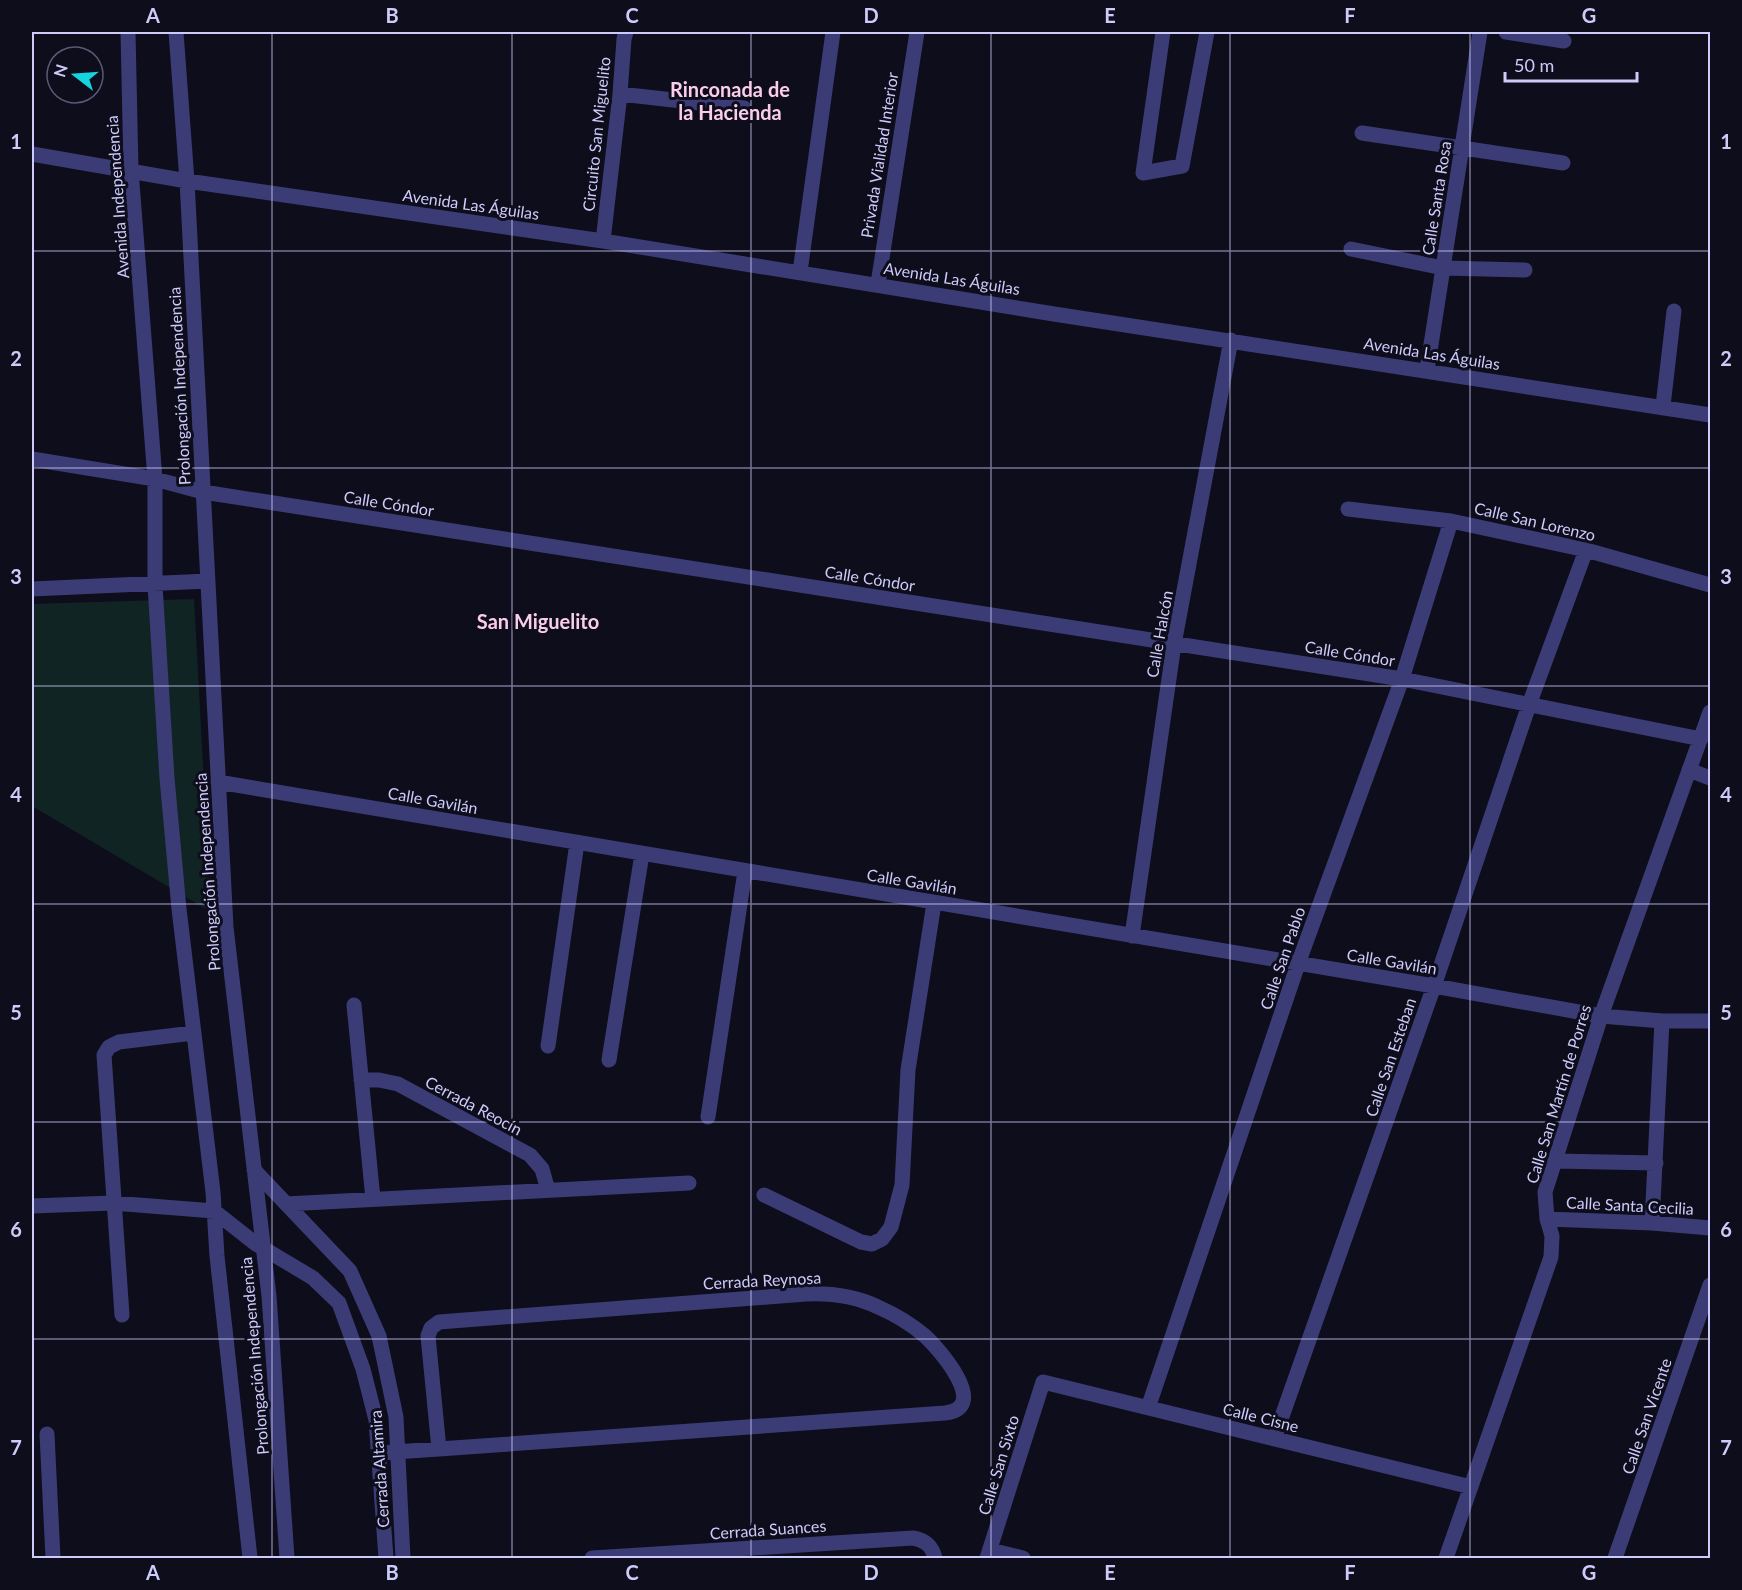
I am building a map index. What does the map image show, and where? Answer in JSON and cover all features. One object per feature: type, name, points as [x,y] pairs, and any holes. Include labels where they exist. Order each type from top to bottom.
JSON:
[{"type":"street","name":"Avenida Independencia","points":[[128,32],[131,170],[141,288]]},
{"type":"street","points":[[176,32],[187,181]]},
{"type":"street","name":"Circuito San Miguelito","points":[[603,241],[626,32]]},
{"type":"street","points":[[800,272],[833,32]]},
{"type":"street","name":"Privada Vialidad Interior","points":[[878,284],[916,32]]},
{"type":"street","points":[[1163,32],[1143,173],[1182,166],[1207,32]]},
{"type":"street","name":"Calle Santa Rosa","points":[[1427,370],[1480,32]]},
{"type":"street","points":[[1506,32],[1564,41]]},
{"type":"street","points":[[620,94],[744,108]]},
{"type":"street","points":[[1362,133],[1563,163]]},
{"type":"street","name":"Avenida Las Águilas","points":[[32,154],[187,181],[603,241],[1710,415]]},
{"type":"street","name":"Prolongación Independencia","points":[[187,181],[226,927],[269,1296],[287,1558]]},
{"type":"street","points":[[1351,249],[1443,268],[1525,270]]},
{"type":"street","name":"Prolongación Independencia","points":[[141,288],[155,479],[155,585],[158,597],[167,778],[179,909],[214,1211],[250,1558]]},
{"type":"street","points":[[1663,406],[1674,311]]},
{"type":"street","name":"Calle Halcón","points":[[1132,936],[1174,644],[1230,340]]},
{"type":"street","name":"Calle Cóndor","points":[[32,459],[155,479],[203,492],[1402,679],[1701,739]]},
{"type":"street","name":"Calle San Lorenzo","points":[[1348,508],[1451,521],[1586,550],[1710,585]]},
{"type":"street","name":"Calle San Pablo","points":[[1148,1408],[1298,964],[1402,679],[1451,521]]},
{"type":"street","name":"Calle San Esteban","points":[[1274,1440],[1434,986],[1529,705],[1586,550]]},
{"type":"street","points":[[32,589],[208,581]]},
{"type":"street","name":"Calle San Martín de Porres","points":[[1446,1558],[1551,1257],[1552,1236],[1547,1219],[1545,1192],[1600,1016],[1710,712]]},
{"type":"street","points":[[1689,770],[1710,778]]},
{"type":"street","name":"Calle Gavilán","points":[[218,782],[1434,986],[1600,1016],[1710,1021]]},
{"type":"street","points":[[548,1046],[577,843]]},
{"type":"street","points":[[609,1060],[642,854]]},
{"type":"street","points":[[708,1117],[745,871]]},
{"type":"street","points":[[764,1195],[861,1242],[872,1244],[882,1239],[891,1227],[902,1185],[908,1070],[934,903]]},
{"type":"street","points":[[354,1005],[373,1199]]},
{"type":"street","points":[[1652,1223],[1662,1020]]},
{"type":"street","points":[[122,1315],[104,1055],[109,1047],[119,1042],[193,1033]]},
{"type":"street","name":"Cerrada Reocín","points":[[362,1080],[379,1080],[398,1084],[530,1155],[542,1169],[548,1190]]},
{"type":"street","points":[[1555,1161],[1656,1163]]},
{"type":"street","name":"Cerrada Altamira","points":[[254,1170],[351,1271],[379,1336],[396,1417],[403,1558]]},
{"type":"street","points":[[286,1204],[689,1183]]},
{"type":"street","points":[[32,1206],[113,1203],[214,1211]]},
{"type":"street","name":"Cerrada Altamira","points":[[214,1211],[264,1250],[313,1278],[339,1303],[363,1369],[376,1420],[386,1558]]},
{"type":"street","name":"Calle Santa Cecilia","points":[[1547,1219],[1710,1228]]},
{"type":"street","name":"Calle San Vicente","points":[[1615,1558],[1710,1285]]},
{"type":"street","name":"Cerrada Reynosa","points":[[379,1454],[950,1413],[962,1402],[963,1390],[946,1360],[923,1334],[876,1306],[838,1295],[806,1294],[439,1322],[431,1328],[428,1336],[439,1449]]},
{"type":"street","name":"Calle Cisne","points":[[1043,1382],[1471,1487]]},
{"type":"street","name":"Calle San Sixto","points":[[989,1554],[1043,1382]]},
{"type":"street","points":[[47,1434],[53,1558]]},
{"type":"street","name":"Cerrada Suances","points":[[592,1558],[913,1538],[929,1545],[935,1558]]},
{"type":"street","points":[[989,1554],[1023,1558]]},
{"type":"green space","points":[[194,599],[211,912],[32,806],[32,604]]},
{"type":"district","name":"Rinconada de la Hacienda","points":[[730,100]]},
{"type":"district","name":"San Miguelito","points":[[538,621]]}]
